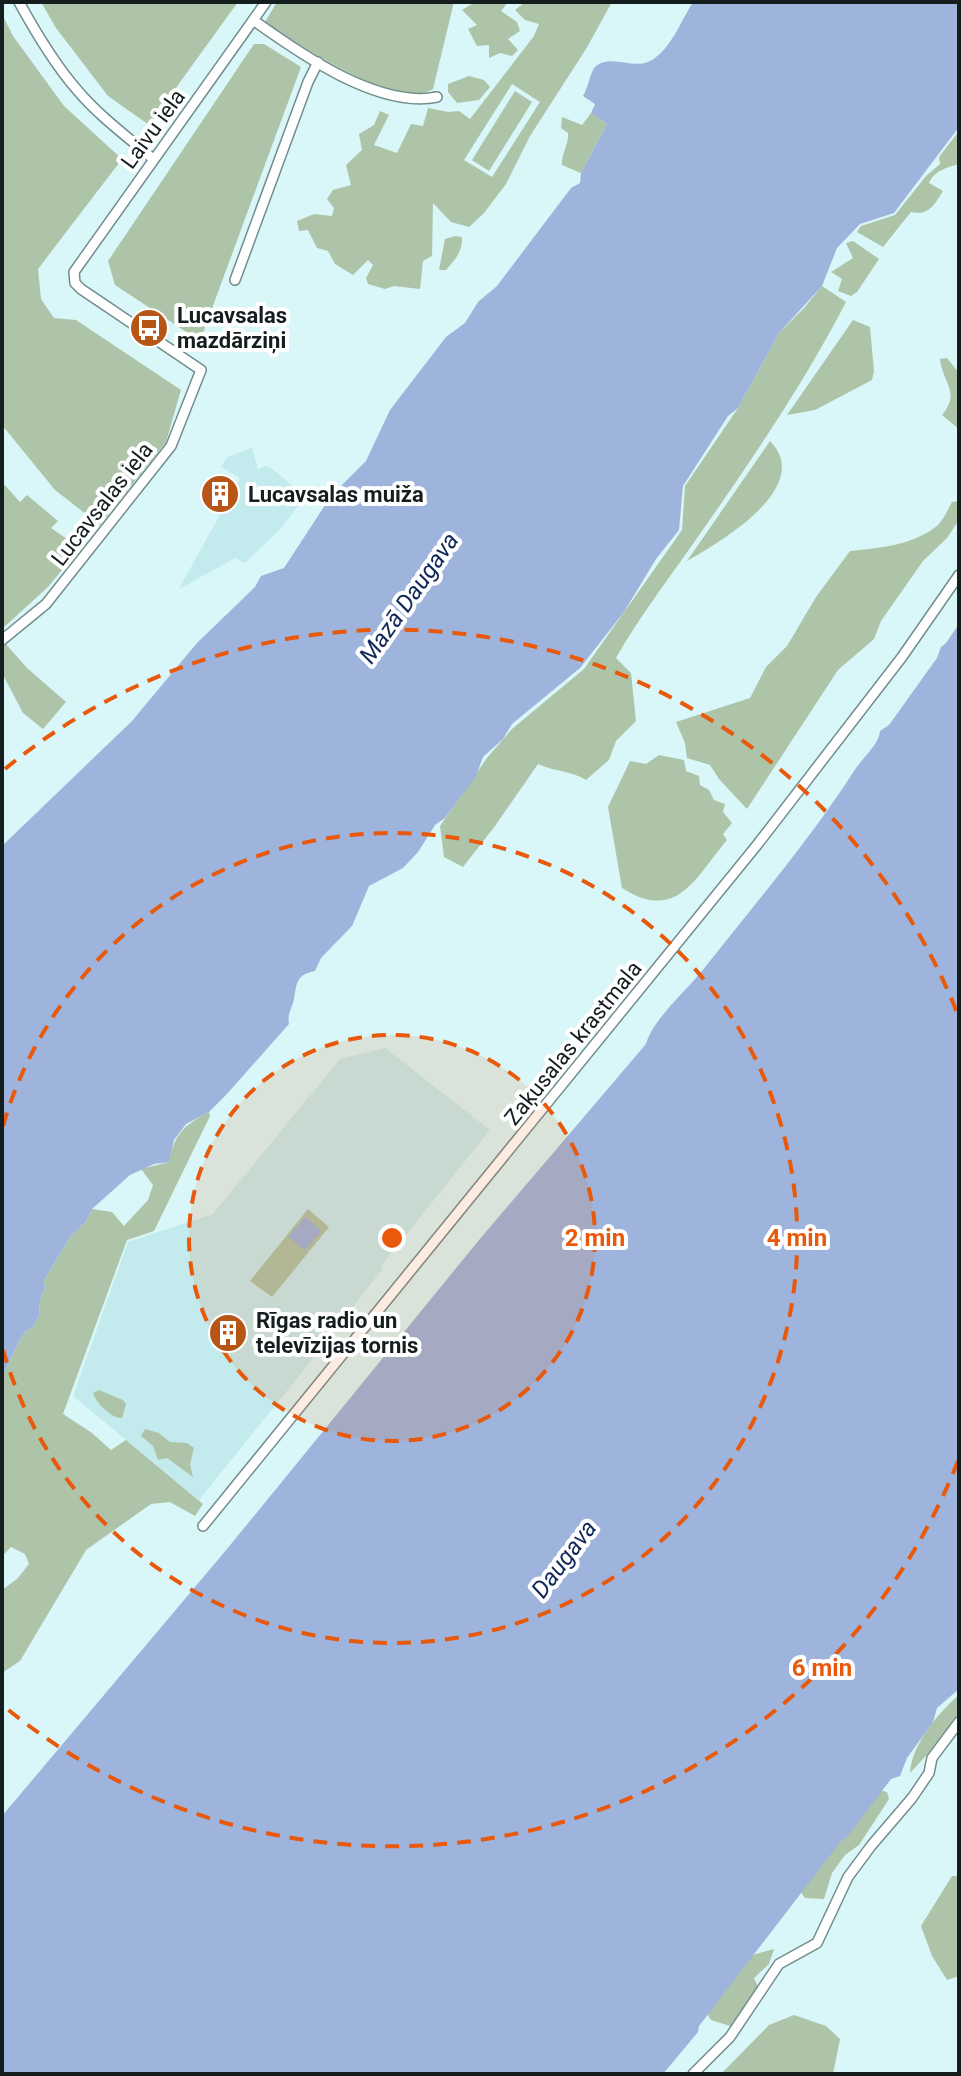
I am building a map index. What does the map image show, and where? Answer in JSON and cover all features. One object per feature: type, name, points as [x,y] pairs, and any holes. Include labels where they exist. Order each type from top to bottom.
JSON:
[{"type":"street","points":[[19,2],[51,55],[78,91],[153,159]]},
{"type":"street","name":"Laivu iela","points":[[201,370],[81,289],[74,272],[266,2]]},
{"type":"street","points":[[253,20],[347,80],[395,96],[417,100],[437,97]]},
{"type":"street","points":[[235,280],[318,62]]},
{"type":"street","name":"Lucavsalas iela","points":[[2,640],[46,604],[171,446],[201,370]]},
{"type":"street","name":"Zaķusalas krastmala","points":[[203,1526],[757,845],[902,657],[959,575]]},
{"type":"street","points":[[693,2074],[730,2037],[779,1964],[817,1943],[848,1877],[912,1798],[929,1773],[932,1758],[959,1722]]},
{"type":"shaded area","points":[[252,448],[258,469],[265,466],[271,468],[300,492],[303,500],[281,528],[245,563],[235,558],[179,589],[240,478],[221,467],[227,457]]},
{"type":"shaded area","points":[[385,1048],[490,1130],[199,1500],[73,1396],[128,1242],[213,1214],[340,1059]]},
{"type":"green space","points":[[41,2],[238,2],[149,125],[108,96],[56,28]]},
{"type":"green space","points":[[277,2],[454,2],[433,89],[417,94],[396,91],[348,72],[265,22]]},
{"type":"green space","points":[[475,2],[508,2],[501,11],[517,22],[520,31],[508,39],[518,50],[512,56],[500,53],[489,58],[489,45],[477,46],[468,29],[477,25],[462,10]]},
{"type":"green space","points":[[525,2],[612,2],[530,136],[506,184],[484,213],[469,227],[451,222],[433,203],[432,256],[423,261],[420,289],[394,286],[385,289],[368,284],[366,278],[373,265],[368,260],[353,275],[335,264],[328,251],[317,248],[308,230],[299,231],[297,221],[314,214],[332,216],[334,208],[327,199],[333,190],[351,185],[346,165],[362,150],[359,134],[374,125],[380,111],[389,115],[374,145],[397,153],[411,124],[423,126],[428,108],[459,111],[470,119],[534,36],[539,24],[525,20],[515,10]],"holes":[[[512,84],[540,102],[492,177],[464,160]]]},
{"type":"green space","points":[[2,14],[13,36],[64,106],[122,159],[38,269],[41,299],[54,318],[76,320],[181,390],[166,442],[100,525],[55,490],[2,425]]},
{"type":"green space","points":[[254,44],[264,44],[301,67],[200,341],[115,285],[108,261]]},
{"type":"green space","points":[[469,76],[484,80],[490,87],[479,100],[457,103],[448,92],[448,84]]},
{"type":"green space","points":[[515,91],[532,102],[489,171],[472,160]]},
{"type":"green space","points":[[591,113],[607,124],[581,173],[562,165],[568,133],[561,128],[562,117],[582,125]]},
{"type":"green space","points":[[959,131],[959,164],[941,170],[931,179],[929,183],[943,191],[930,208],[911,212],[883,247],[857,232],[861,226],[895,215],[926,176],[940,164],[939,157]]},
{"type":"green space","points":[[462,237],[460,251],[446,270],[439,270],[445,239]]},
{"type":"green space","points":[[853,241],[879,259],[851,296],[838,291],[842,279],[831,272],[853,258],[846,243]]},
{"type":"green space","points":[[822,286],[846,302],[829,333],[794,394],[616,658],[631,673],[636,721],[616,741],[609,760],[586,780],[538,764],[463,867],[444,857],[440,826],[487,758],[512,729],[584,669],[682,530],[685,486],[738,408],[779,333]]},
{"type":"green space","points":[[853,320],[870,327],[872,380],[815,410],[787,415]]},
{"type":"green space","points":[[947,358],[959,373],[959,429],[942,415],[951,394],[940,359]]},
{"type":"green space","points":[[770,441],[781,459],[781,476],[772,494],[740,527],[687,561]]},
{"type":"green space","points":[[2,482],[20,502],[27,495],[58,521],[51,528],[80,548],[48,587],[2,629]]},
{"type":"green space","points":[[959,501],[959,520],[947,538],[923,561],[881,621],[874,639],[838,670],[747,809],[710,765],[687,758],[685,743],[676,722],[750,698],[766,667],[787,646],[816,597],[850,551],[919,537],[938,525],[952,502]]},
{"type":"green space","points":[[5,643],[27,668],[66,702],[43,729],[23,713],[2,673],[2,645]]},
{"type":"green space","points":[[659,755],[684,760],[686,771],[699,776],[700,785],[709,790],[714,800],[725,804],[723,812],[732,823],[723,834],[727,840],[694,881],[671,898],[657,901],[641,898],[622,888],[608,807],[630,761],[646,764]]},
{"type":"green space","points":[[209,1112],[210,1116],[154,1231],[127,1240],[63,1414],[111,1450],[126,1440],[203,1504],[195,1516],[170,1502],[151,1504],[86,1550],[20,1661],[2,1673],[2,1590],[17,1579],[29,1564],[25,1554],[11,1547],[2,1556],[2,1377],[19,1341],[39,1316],[44,1280],[92,1209],[112,1212],[124,1226],[148,1200],[153,1185],[141,1169],[169,1162],[182,1131]]},
{"type":"green space","points":[[308,1209],[329,1227],[272,1297],[250,1281]]},
{"type":"green space","points":[[99,1390],[123,1400],[126,1404],[122,1418],[101,1406],[93,1393]]},
{"type":"green space","points":[[145,1429],[159,1433],[170,1442],[187,1443],[194,1448],[190,1464],[193,1477],[167,1458],[158,1460],[153,1446],[141,1436]]},
{"type":"green space","points":[[959,1695],[959,1716],[910,1773],[916,1751],[927,1730]]},
{"type":"green space","points":[[877,1789],[887,1792],[889,1799],[859,1845],[845,1855],[832,1873],[824,1899],[805,1898],[798,1888]]},
{"type":"green space","points":[[952,1876],[959,1876],[959,1976],[947,1980],[932,1956],[921,1926]]},
{"type":"green space","points":[[774,1949],[769,1964],[754,1978],[759,1989],[738,2021],[730,2026],[711,2020],[706,2012],[741,1958]]},
{"type":"green space","points":[[794,2015],[826,2026],[840,2039],[833,2074],[721,2074],[769,2025]]},
{"type":"water","name":"Mazā Daugava","points":[[693,2],[959,2],[959,127],[894,213],[860,224],[837,248],[822,286],[779,333],[738,408],[728,416],[683,486],[679,530],[656,559],[624,612],[580,668],[512,724],[503,739],[483,757],[476,776],[445,818],[435,825],[418,852],[403,868],[369,886],[352,926],[321,958],[315,971],[298,980],[289,1024],[209,1112],[186,1124],[174,1140],[169,1162],[154,1164],[130,1175],[92,1209],[85,1223],[71,1236],[44,1280],[39,1316],[19,1341],[2,1377],[2,846],[132,721],[197,643],[255,587],[261,576],[284,568],[331,496],[366,461],[390,410],[446,337],[465,323],[478,302],[497,286],[571,188],[580,183],[581,173],[607,124],[591,113],[595,104],[583,96],[595,67],[608,61],[636,64],[650,61],[669,43]]},
{"type":"water","name":"Daugava","points":[[959,624],[959,1689],[937,1708],[933,1722],[907,1758],[900,1776],[891,1779],[841,1841],[663,2074],[2,2074],[2,1816],[227,1549],[479,1240],[646,1044],[663,1015],[702,971],[819,822],[873,746],[880,731],[889,725]]},
{"type":"water","points":[[305,1217],[321,1231],[305,1250],[288,1237]]},
{"type":"place","name":"Lucavsalas mazdārziņi","points":[[149,328]]},
{"type":"place","name":"Lucavsalas muiža","points":[[220,494]]},
{"type":"place","name":"Rīgas radio un televīzijas tornis","points":[[228,1333]]}]
